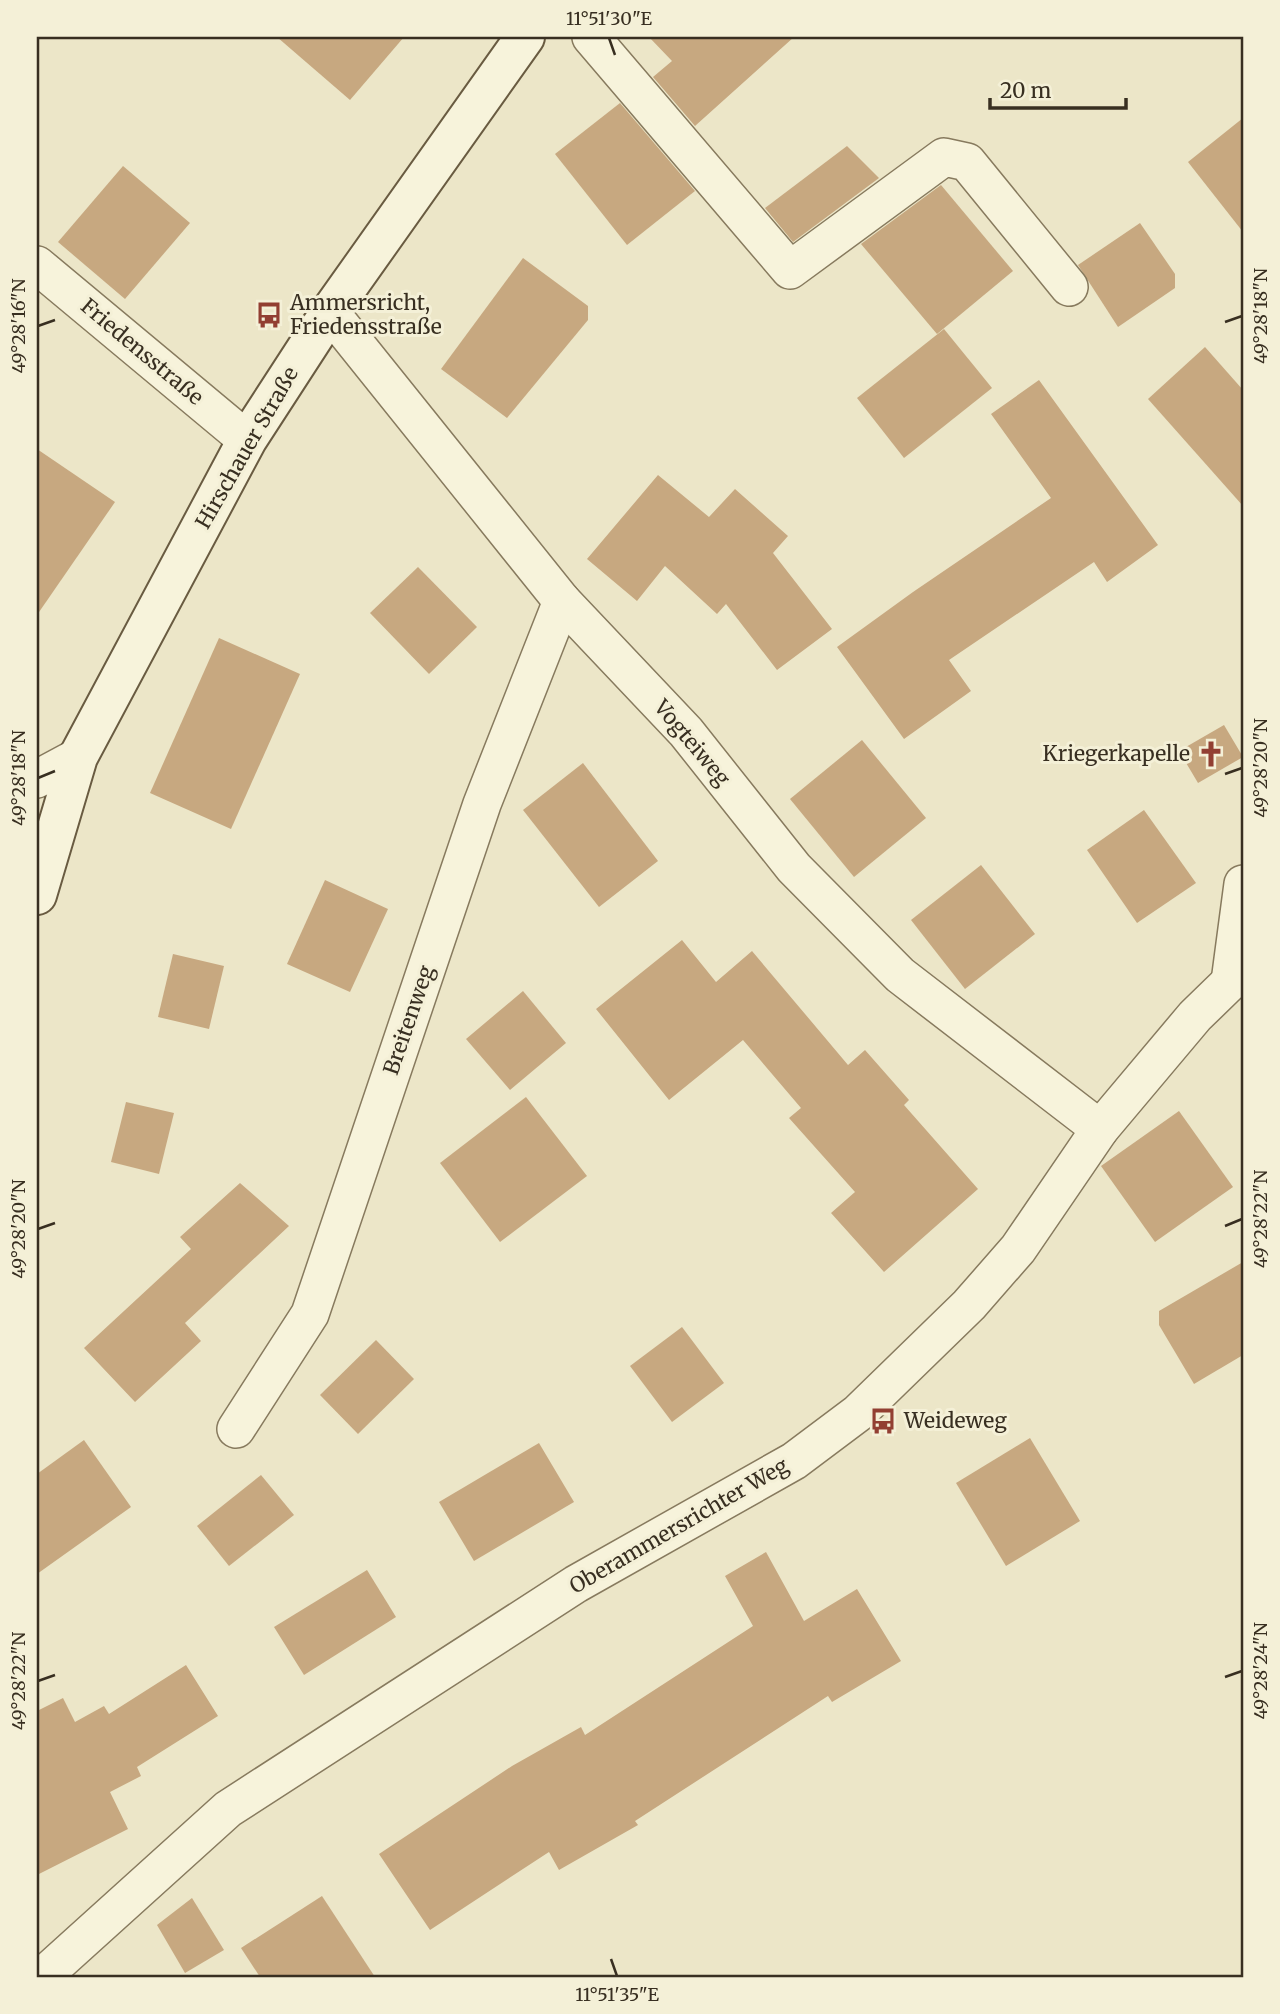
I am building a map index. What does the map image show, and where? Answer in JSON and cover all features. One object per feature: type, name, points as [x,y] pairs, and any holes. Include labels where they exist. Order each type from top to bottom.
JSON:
[{"type":"street","name":"Hirschauer Straße","points":[[37,895],[78,757],[247,440],[330,312],[525,37]]},
{"type":"street","points":[[591,37],[790,270],[944,157],[967,162],[1069,287]]},
{"type":"street","name":"Friedensstraße","points":[[37,265],[247,440]]},
{"type":"street","name":"Vogteiweg","points":[[330,312],[562,601],[686,732],[794,868],[900,975],[1100,1129]]},
{"type":"street","name":"Breitenweg","points":[[236,1429],[310,1314],[482,804],[562,601]]},
{"type":"street","points":[[37,779],[78,757]]},
{"type":"street","points":[[1237,984],[1243,884]]},
{"type":"street","name":"Oberammersrichter Weg","points":[[42,1977],[228,1809],[576,1584],[794,1461],[858,1412],[969,1305],[1018,1249],[1100,1129],[1195,1016],[1237,984]]},
{"type":"building","points":[[277,37],[404,37],[350,100]]},
{"type":"building","points":[[649,37],[794,37],[695,126],[653,77],[672,61]]},
{"type":"building","points":[[620,103],[695,191],[627,245],[555,154]]},
{"type":"building","points":[[1243,118],[1243,232],[1188,162]]},
{"type":"building","points":[[847,146],[879,178],[793,242],[765,208]]},
{"type":"building","points":[[123,166],[190,223],[125,299],[58,242]]},
{"type":"building","points":[[941,185],[1013,271],[937,334],[861,244]]},
{"type":"building","points":[[1140,223],[1175,274],[1175,288],[1118,327],[1078,265]]},
{"type":"building","points":[[523,258],[588,306],[588,320],[507,418],[441,369]]},
{"type":"building","points":[[944,329],[992,388],[904,458],[857,398]]},
{"type":"building","points":[[1205,347],[1243,390],[1243,506],[1148,399]]},
{"type":"building","points":[[1039,380],[1158,545],[1107,582],[1094,562],[949,660],[971,691],[904,739],[837,647],[1051,498],[991,414]]},
{"type":"building","points":[[37,449],[115,502],[37,615]]},
{"type":"building","points":[[658,475],[709,517],[735,489],[788,536],[773,553],[832,629],[777,670],[726,604],[717,614],[665,566],[637,601],[587,559]]},
{"type":"building","points":[[418,567],[477,627],[429,674],[370,613]]},
{"type":"building","points":[[219,638],[300,674],[231,829],[150,793]]},
{"type":"building","name":"Kriegerkapelle","points":[[1224,725],[1243,757],[1198,783],[1179,751]]},
{"type":"building","points":[[862,740],[926,818],[854,877],[790,799]]},
{"type":"building","points":[[583,763],[658,861],[599,907],[523,810]]},
{"type":"building","points":[[1144,810],[1196,883],[1137,923],[1087,850]]},
{"type":"building","points":[[981,865],[1035,934],[965,989],[911,920]]},
{"type":"building","points":[[325,880],[388,909],[350,992],[287,964]]},
{"type":"building","points":[[682,940],[716,982],[752,951],[848,1065],[865,1050],[909,1100],[904,1105],[978,1189],[884,1272],[831,1213],[855,1192],[789,1118],[801,1108],[743,1040],[669,1100],[596,1009]]},
{"type":"building","points":[[173,954],[224,966],[209,1029],[158,1017]]},
{"type":"building","points":[[523,991],[566,1043],[510,1090],[466,1039]]},
{"type":"building","points":[[526,1097],[587,1176],[500,1242],[440,1163]]},
{"type":"building","points":[[126,1102],[174,1113],[159,1174],[111,1162]]},
{"type":"building","points":[[1179,1111],[1233,1187],[1155,1242],[1101,1166]]},
{"type":"building","points":[[240,1183],[289,1226],[185,1323],[201,1341],[135,1402],[84,1348],[191,1249],[180,1237]]},
{"type":"building","points":[[1243,1262],[1243,1355],[1194,1384],[1159,1325],[1159,1311]]},
{"type":"building","points":[[682,1327],[724,1383],[672,1422],[630,1366]]},
{"type":"building","points":[[376,1340],[414,1379],[358,1434],[320,1395]]},
{"type":"building","points":[[1030,1438],[1080,1521],[1006,1566],[956,1483]]},
{"type":"building","points":[[84,1440],[131,1507],[37,1574],[37,1474]]},
{"type":"building","points":[[539,1443],[574,1502],[474,1561],[439,1502]]},
{"type":"building","points":[[261,1475],[294,1515],[229,1566],[197,1526]]},
{"type":"building","points":[[766,1552],[804,1621],[857,1589],[901,1661],[832,1702],[828,1696],[635,1821],[638,1825],[559,1870],[549,1852],[430,1930],[379,1854],[512,1766],[581,1727],[585,1735],[753,1626],[725,1576]]},
{"type":"building","points":[[367,1570],[396,1617],[304,1675],[274,1627]]},
{"type":"building","points":[[186,1665],[218,1716],[137,1767],[141,1776],[110,1792],[128,1829],[37,1875],[37,1711],[63,1698],[75,1722],[104,1706],[109,1714]]},
{"type":"building","points":[[322,1896],[375,1977],[260,1977],[241,1948]]},
{"type":"building","points":[[192,1898],[224,1950],[185,1973],[157,1925]]},
{"type":"place","name":"Ammersricht, Friedensstraße","points":[[269,315]]},
{"type":"place","name":"Kriegerkapelle","points":[[1211,754]]},
{"type":"place","name":"Weideweg","points":[[883,1421]]}]
